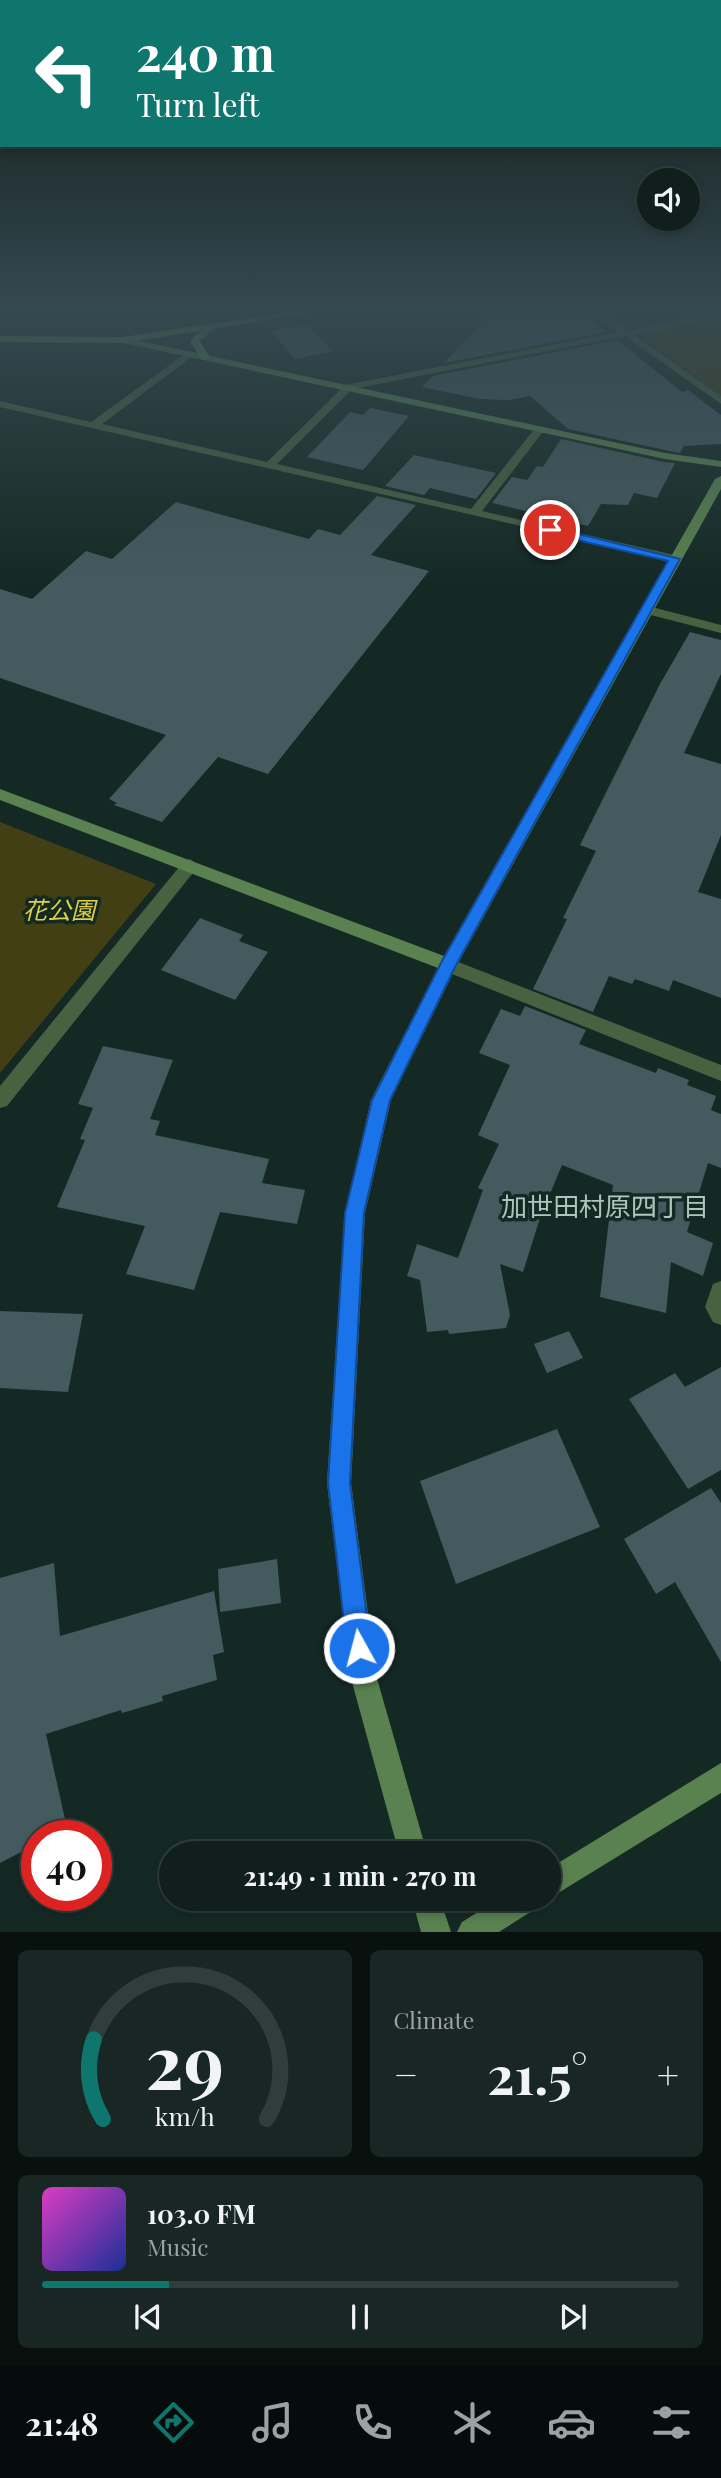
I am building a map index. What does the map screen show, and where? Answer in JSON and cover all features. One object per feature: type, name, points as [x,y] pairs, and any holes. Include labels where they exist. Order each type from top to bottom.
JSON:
[{"type":"street","points":[[94,425],[126,401]]},
{"type":"street","points":[[269,466],[335,401]]},
{"type":"street","points":[[413,401],[665,456],[721,464]]},
{"type":"street","points":[[0,404],[675,559]]},
{"type":"street","points":[[474,513],[540,429]]},
{"type":"street","points":[[410,1841],[363,1675],[339,1483],[355,1213],[381,1100],[448,965],[721,479]]},
{"type":"street","points":[[648,610],[721,629]]},
{"type":"street","points":[[0,794],[190,865],[721,1073]]},
{"type":"street","points":[[0,1100],[190,865]]},
{"type":"street","points":[[721,1291],[716,1307],[721,1314]]},
{"type":"street","points":[[561,1877],[721,1777]]},
{"type":"street","points":[[430,1911],[436,1932]]},
{"type":"street","points":[[472,1932],[506,1911]]},
{"type":"green space","name":"花公園","points":[[0,822],[156,884],[0,1073]]},
{"type":"building","points":[[536,401],[703,401],[721,415],[721,444],[684,446],[680,453],[568,429]]},
{"type":"building","points":[[370,408],[409,416],[363,470],[307,457],[350,412],[363,415]]},
{"type":"building","points":[[561,439],[675,463],[657,498],[634,493],[628,505],[601,504],[588,526],[492,503],[512,477],[527,480],[537,466],[543,467]]},
{"type":"building","points":[[414,455],[496,473],[476,499],[430,488],[424,495],[385,486]]},
{"type":"building","points":[[377,496],[416,505],[371,555],[429,571],[268,774],[218,757],[162,822],[114,805],[117,803],[109,799],[166,735],[0,678],[0,589],[32,599],[86,551],[112,559],[176,502],[309,539],[318,529],[340,535]]},
{"type":"building","points":[[690,632],[721,640],[721,674],[684,753],[721,764],[721,835],[698,892],[721,899],[721,998],[673,980],[669,991],[635,979],[632,984],[609,976],[593,1012],[533,989],[567,919],[563,918],[596,851],[580,845],[660,684]]},
{"type":"building","points":[[200,918],[243,935],[239,941],[268,952],[235,1000],[161,970]]},
{"type":"building","points":[[525,1006],[586,1030],[579,1044],[656,1073],[658,1068],[689,1080],[687,1085],[716,1096],[711,1110],[721,1114],[721,1168],[708,1163],[687,1232],[713,1243],[703,1276],[671,1262],[666,1313],[600,1297],[613,1185],[562,1165],[540,1218],[523,1272],[500,1264],[510,1315],[506,1328],[449,1334],[448,1330],[427,1332],[420,1280],[407,1276],[417,1244],[458,1258],[483,1190],[478,1188],[499,1144],[478,1135],[510,1065],[479,1053],[501,1009],[520,1016]]},
{"type":"building","points":[[103,1046],[173,1060],[150,1119],[160,1121],[155,1135],[269,1159],[262,1183],[305,1190],[297,1224],[220,1212],[194,1290],[126,1274],[145,1226],[57,1207],[85,1140],[80,1139],[93,1108],[78,1104]]},
{"type":"building","points":[[0,1311],[83,1314],[68,1392],[0,1388]]},
{"type":"building","points":[[569,1331],[583,1358],[547,1373],[534,1344]]},
{"type":"building","points":[[721,1367],[721,1470],[688,1489],[629,1399],[675,1373],[685,1387]]},
{"type":"building","points":[[557,1429],[600,1527],[456,1584],[420,1481]]},
{"type":"building","points":[[711,1488],[721,1503],[721,1662],[675,1582],[656,1594],[624,1539]]},
{"type":"building","points":[[277,1559],[281,1603],[220,1612],[218,1569]]},
{"type":"building","points":[[54,1563],[60,1636],[214,1591],[224,1652],[213,1655],[217,1680],[162,1696],[163,1701],[122,1713],[121,1710],[46,1734],[65,1820],[21,1820],[21,1852],[0,1863],[0,1578]]},
{"type":"district","name":"加世田村原四丁目","points":[[605,1205]]},
{"type":"route","points":[[359,1648],[339,1483],[345,1334],[355,1213],[381,1100],[448,965],[675,559],[550,530]]}]
